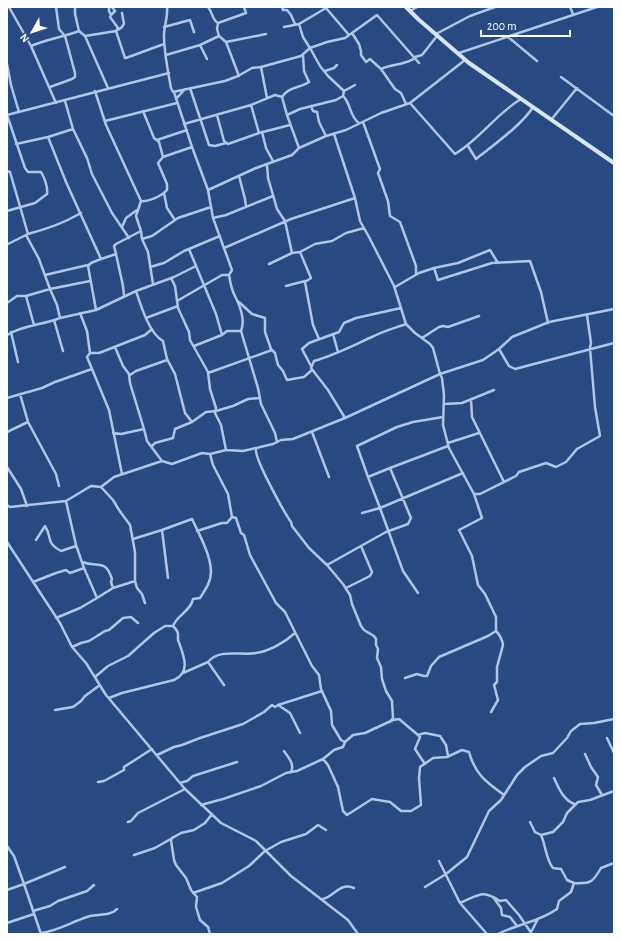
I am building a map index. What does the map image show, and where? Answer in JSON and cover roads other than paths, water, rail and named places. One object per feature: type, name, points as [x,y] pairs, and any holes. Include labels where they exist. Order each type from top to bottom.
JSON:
[{"type":"street","points":[[9,7],[31,46],[56,103]]},
{"type":"street","points":[[50,87],[75,76],[76,73],[65,36],[59,29],[56,7]]},
{"type":"street","points":[[75,7],[79,32],[85,36],[108,88]]},
{"type":"street","points":[[109,7],[110,17],[118,28],[116,31],[125,58],[164,44]]},
{"type":"street","points":[[111,15],[115,11],[112,7]]},
{"type":"street","points":[[167,7],[164,27],[164,44],[172,90],[174,92],[208,190],[213,218],[232,270],[229,275],[234,293],[239,302],[252,314],[265,318],[265,332],[275,354],[278,365],[283,371],[287,380],[304,377],[312,368],[314,361],[356,346],[374,336],[406,324]]},
{"type":"street","points":[[208,7],[212,12],[213,19],[218,23]]},
{"type":"street","points":[[218,23],[246,13],[244,7]]},
{"type":"street","points":[[282,7],[283,10],[287,10],[291,15],[295,24]]},
{"type":"street","points":[[284,27],[299,24],[326,7],[359,44],[362,51],[361,55],[366,62],[370,59],[381,70],[390,83],[401,93],[406,104]]},
{"type":"street","points":[[406,7],[458,54],[614,163]]},
{"type":"street","points":[[410,11],[417,7]]},
{"type":"street","points":[[381,70],[385,67],[411,61],[422,55],[437,35],[470,16],[495,7]]},
{"type":"street","points":[[570,7],[573,14]]},
{"type":"street","points":[[458,54],[597,7]]},
{"type":"street","points":[[85,36],[116,31],[121,28],[124,24],[122,13]]},
{"type":"street","points":[[174,92],[225,81],[239,76],[252,68],[284,62],[303,55],[310,48],[345,38],[377,15],[419,63]]},
{"type":"street","points":[[164,27],[190,20],[194,32]]},
{"type":"street","points":[[218,23],[217,29],[219,36],[226,42],[239,76]]},
{"type":"street","points":[[299,24],[303,37],[325,71],[344,91]]},
{"type":"street","points":[[31,46],[79,32]]},
{"type":"street","points":[[226,42],[266,34]]},
{"type":"street","points":[[166,55],[200,45],[219,36]]},
{"type":"street","points":[[508,37],[538,61]]},
{"type":"street","points":[[200,45],[207,59]]},
{"type":"street","points":[[282,97],[286,92],[309,82],[304,71],[303,55]]},
{"type":"street","points":[[208,190],[267,164],[292,155],[299,148],[326,136],[346,130],[381,113],[410,103],[465,59]]},
{"type":"street","points":[[7,64],[11,85],[19,112]]},
{"type":"street","points":[[325,71],[334,68],[337,65]]},
{"type":"street","points":[[261,67],[261,74],[268,98]]},
{"type":"street","points":[[7,211],[35,203],[47,194],[48,188],[41,172],[28,172],[25,168],[7,115],[169,73]]},
{"type":"street","points":[[560,77],[614,116]]},
{"type":"street","points":[[7,84],[11,85]]},
{"type":"street","points":[[287,115],[311,106],[336,100],[343,96],[344,91],[355,84]]},
{"type":"street","points":[[190,88],[209,145],[215,146],[226,143],[228,144],[290,125]]},
{"type":"street","points":[[551,120],[577,88]]},
{"type":"street","points":[[105,121],[176,101],[185,89]]},
{"type":"street","points":[[95,91],[105,121],[141,201],[136,217],[142,239],[148,252],[153,284]]},
{"type":"street","points":[[184,124],[251,105],[275,95],[282,97]]},
{"type":"street","points":[[343,96],[346,98],[354,118],[361,122],[380,169],[378,173],[388,201],[390,216],[400,222],[416,266],[416,274]]},
{"type":"street","points":[[282,97],[290,125],[299,148]]},
{"type":"street","points":[[410,103],[455,154],[468,146],[512,104],[522,99]]},
{"type":"street","points":[[65,101],[73,129],[87,158],[92,174],[112,213],[129,238]]},
{"type":"street","points":[[251,105],[260,133],[273,162]]},
{"type":"street","points":[[311,106],[313,111],[317,112],[319,122],[326,136]]},
{"type":"street","points":[[468,146],[476,159],[507,134],[530,113],[533,107]]},
{"type":"street","points":[[143,110],[154,138],[159,142],[163,157]]},
{"type":"street","points":[[217,115],[226,143]]},
{"type":"street","points":[[16,144],[48,137],[73,129]]},
{"type":"street","points":[[156,140],[187,130]]},
{"type":"street","points":[[334,134],[355,198],[360,221],[395,287],[406,324],[433,348],[442,378],[444,404],[443,425],[448,444],[474,494],[482,518],[459,530],[472,556],[478,585],[485,594],[496,617],[496,631],[501,637],[503,645],[496,667],[497,682],[494,684],[498,700],[491,712]]},
{"type":"street","points":[[48,137],[66,182],[101,259]]},
{"type":"street","points":[[141,201],[144,202],[164,193],[167,190],[167,184],[158,163],[163,157],[192,147]]},
{"type":"street","points":[[267,164],[268,178],[273,196],[277,209],[285,222],[292,253]]},
{"type":"street","points":[[7,170],[10,172],[14,182],[27,234],[39,259],[57,305],[60,318]]},
{"type":"street","points":[[239,176],[246,207]]},
{"type":"street","points":[[164,193],[167,208],[175,220]]},
{"type":"street","points":[[213,218],[226,215],[273,196]]},
{"type":"street","points":[[224,248],[285,222],[355,198]]},
{"type":"street","points":[[142,239],[152,236],[184,215],[212,207]]},
{"type":"street","points":[[122,227],[126,218],[138,210]]},
{"type":"street","points":[[8,244],[27,234],[52,228],[81,213]]},
{"type":"street","points":[[269,264],[292,253],[300,252],[315,244],[332,241],[346,232],[364,228]]},
{"type":"street","points":[[124,296],[115,245],[141,231]]},
{"type":"street","points":[[150,267],[164,263],[189,249],[220,236]]},
{"type":"street","points":[[189,249],[216,314],[222,336]]},
{"type":"street","points":[[395,287],[416,274],[434,268],[458,263],[490,250],[498,263]]},
{"type":"street","points":[[300,252],[311,278],[305,282],[313,325],[319,339]]},
{"type":"street","points":[[45,275],[89,264],[116,254]]},
{"type":"street","points":[[434,268],[438,280],[492,263],[530,261],[541,292],[548,323]]},
{"type":"street","points":[[89,264],[90,281],[96,310]]},
{"type":"street","points":[[7,335],[11,332],[34,325],[96,310],[124,296],[171,278],[196,266]]},
{"type":"street","points":[[177,301],[222,275],[229,275]]},
{"type":"street","points":[[171,278],[175,286],[178,306],[189,332],[190,340],[208,373],[210,389],[216,411],[215,413],[221,425],[226,450]]},
{"type":"street","points":[[7,303],[17,296],[26,296],[50,289],[90,281]]},
{"type":"street","points":[[286,286],[307,281]]},
{"type":"street","points":[[136,291],[146,318],[152,329],[163,341],[167,360],[175,374],[185,413],[192,422]]},
{"type":"street","points":[[26,296],[34,325]]},
{"type":"street","points":[[239,302],[243,326],[241,331],[258,388],[261,404],[278,442]]},
{"type":"street","points":[[146,318],[178,306]]},
{"type":"street","points":[[345,418],[328,390],[312,368],[302,349],[309,343],[339,332],[344,323],[356,318],[400,308]]},
{"type":"street","points":[[101,487],[114,477],[162,461],[172,464],[202,454],[210,454],[226,450],[243,451],[256,449],[281,440],[293,439],[345,418],[440,374],[483,360],[499,349],[512,337],[548,323],[614,309]]},
{"type":"street","points":[[80,313],[87,332],[90,353],[87,357],[109,410],[122,474]]},
{"type":"street","points":[[474,494],[480,494],[516,476],[519,472],[546,463],[556,467],[566,462],[577,448],[600,436],[595,407],[590,349],[591,342],[587,315]]},
{"type":"street","points":[[421,338],[439,327],[443,326],[448,328],[478,316]]},
{"type":"street","points":[[54,320],[63,351]]},
{"type":"street","points":[[90,353],[99,353],[115,347],[145,335],[152,329]]},
{"type":"street","points":[[194,346],[222,336],[227,331],[241,331]]},
{"type":"street","points":[[11,332],[18,362]]},
{"type":"street","points":[[333,334],[338,352]]},
{"type":"street","points":[[499,349],[509,366],[515,369],[614,343]]},
{"type":"street","points":[[115,347],[129,376],[148,441],[162,461]]},
{"type":"street","points":[[208,373],[272,350]]},
{"type":"street","points":[[129,376],[136,371],[167,360]]},
{"type":"street","points":[[7,398],[42,388],[92,369]]},
{"type":"street","points":[[444,404],[462,403],[494,390]]},
{"type":"street","points":[[20,394],[28,422],[56,474],[59,486]]},
{"type":"street","points":[[152,446],[155,442],[174,438],[175,429],[192,422],[206,412],[233,406],[248,399],[260,398]]},
{"type":"street","points":[[471,399],[472,417],[504,482]]},
{"type":"street","points":[[418,593],[403,571],[357,446],[397,427],[413,422],[443,417]]},
{"type":"street","points":[[7,432],[28,422]]},
{"type":"street","points":[[114,433],[121,434],[144,429]]},
{"type":"street","points":[[312,432],[329,477]]},
{"type":"street","points":[[368,477],[479,433]]},
{"type":"street","points":[[256,449],[255,453],[260,467],[292,526],[309,548],[328,565],[346,588],[361,626],[364,630],[374,636],[376,640],[376,645],[378,648],[377,658],[381,667],[382,679],[386,691],[392,701],[393,718],[390,722]]},
{"type":"street","points":[[210,454],[213,465],[228,494],[232,517],[236,518],[241,533],[244,535],[250,555],[276,603],[285,612],[312,666],[319,675],[322,691],[332,711],[332,725],[340,740],[345,742]]},
{"type":"street","points":[[7,467],[22,489],[27,506]]},
{"type":"street","points":[[328,565],[389,531],[408,524],[410,521],[410,513],[390,468]]},
{"type":"street","points":[[362,513],[380,508],[462,473]]},
{"type":"street","points":[[7,505],[10,507],[27,506],[66,501],[91,486],[101,487],[113,500],[130,525],[136,566],[135,581],[145,603]]},
{"type":"street","points":[[66,501],[76,546],[97,598]]},
{"type":"street","points":[[197,531],[227,523],[232,517]]},
{"type":"street","points":[[133,538],[162,530],[192,519],[207,551],[211,572],[207,587],[200,598],[193,600],[192,605],[175,621],[173,626]]},
{"type":"street","points":[[36,540],[44,526],[48,531],[50,543],[54,547],[61,551],[76,546]]},
{"type":"street","points":[[162,530],[168,578]]},
{"type":"street","points":[[7,542],[56,618],[72,647],[86,663],[109,698],[185,789],[224,825],[256,841],[291,876],[323,899],[348,920],[358,934]]},
{"type":"street","points":[[346,588],[370,576],[372,572],[361,546]]},
{"type":"street","points":[[82,562],[90,565],[101,564],[108,569],[112,579],[112,588]]},
{"type":"street","points":[[32,582],[56,572],[66,570],[70,573],[84,568]]},
{"type":"street","points":[[56,618],[80,608],[112,588],[135,581]]},
{"type":"street","points":[[72,647],[89,641],[109,630],[123,618],[131,617],[138,623]]},
{"type":"street","points":[[94,677],[108,666],[128,656],[154,633],[165,626],[173,626]]},
{"type":"street","points":[[109,698],[122,693],[179,678],[183,673],[185,663],[178,633],[173,626]]},
{"type":"street","points":[[405,678],[417,674],[427,676],[430,666],[439,657],[482,639],[496,631]]},
{"type":"street","points":[[183,673],[208,662],[214,656],[235,653],[251,654],[265,651],[283,642],[295,633]]},
{"type":"street","points":[[208,662],[224,685]]},
{"type":"street","points":[[55,710],[73,707],[100,685]]},
{"type":"street","points":[[157,755],[174,747],[243,724],[264,712],[272,705],[275,707],[322,691]]},
{"type":"street","points":[[278,705],[290,713],[300,733]]},
{"type":"street","points":[[201,805],[257,787],[286,773],[298,770],[324,759],[334,750],[343,747],[345,742],[353,735],[365,733],[399,719],[420,737],[415,749],[425,764]]},
{"type":"street","points":[[425,887],[446,874],[467,857],[489,811],[501,800],[525,767],[541,756],[552,753],[567,738],[571,731],[580,724],[614,719]]},
{"type":"street","points":[[418,735],[425,733],[440,736],[446,745],[448,756]]},
{"type":"street","points":[[607,738],[614,753]]},
{"type":"street","points":[[98,782],[104,781],[124,770],[124,767],[152,750]]},
{"type":"street","points":[[324,759],[328,764],[338,787],[343,811],[348,815],[372,799],[390,802],[401,811],[411,811],[421,805],[419,778],[420,767],[433,758],[448,756],[462,750],[469,752],[473,765],[488,783],[504,795]]},
{"type":"street","points":[[284,751],[292,764],[292,770],[290,772]]},
{"type":"street","points":[[585,754],[598,777],[596,785],[602,795]]},
{"type":"street","points":[[180,783],[187,781],[193,776],[237,762]]},
{"type":"street","points":[[554,778],[567,801],[574,804]]},
{"type":"street","points":[[128,822],[131,821],[138,812],[185,789]]},
{"type":"street","points":[[541,835],[553,832],[563,822],[566,813],[574,804],[614,791]]},
{"type":"street","points":[[134,855],[155,848],[180,834],[194,830],[205,823],[212,814]]},
{"type":"street","points":[[530,822],[535,832],[541,835],[546,845],[549,863],[553,868],[561,869],[567,880],[574,883],[584,884],[594,880],[601,868],[614,863]]},
{"type":"street","points":[[193,893],[222,883],[249,866],[265,851],[281,842],[306,834],[318,825],[326,830]]},
{"type":"street","points":[[173,837],[172,844],[176,865],[186,878],[191,890],[197,897],[196,907],[200,920],[208,927],[210,934]]},
{"type":"street","points":[[166,842],[172,844]]},
{"type":"street","points":[[7,846],[14,856],[41,934],[92,916],[114,912],[117,909]]},
{"type":"street","points":[[439,861],[460,903],[487,934]]},
{"type":"street","points":[[7,890],[65,867]]},
{"type":"street","points":[[498,934],[548,915],[557,910],[560,901],[570,892],[574,883]]},
{"type":"street","points":[[7,922],[50,906],[58,901],[87,892],[94,885]]},
{"type":"street","points":[[323,899],[328,898],[338,889],[349,886],[354,888]]},
{"type":"street","points":[[460,903],[484,893],[492,895],[500,901],[506,900],[519,915],[531,934]]},
{"type":"street","points":[[492,895],[501,908],[502,915],[510,917],[516,926]]},
{"type":"street","points":[[531,934],[538,919]]}]
